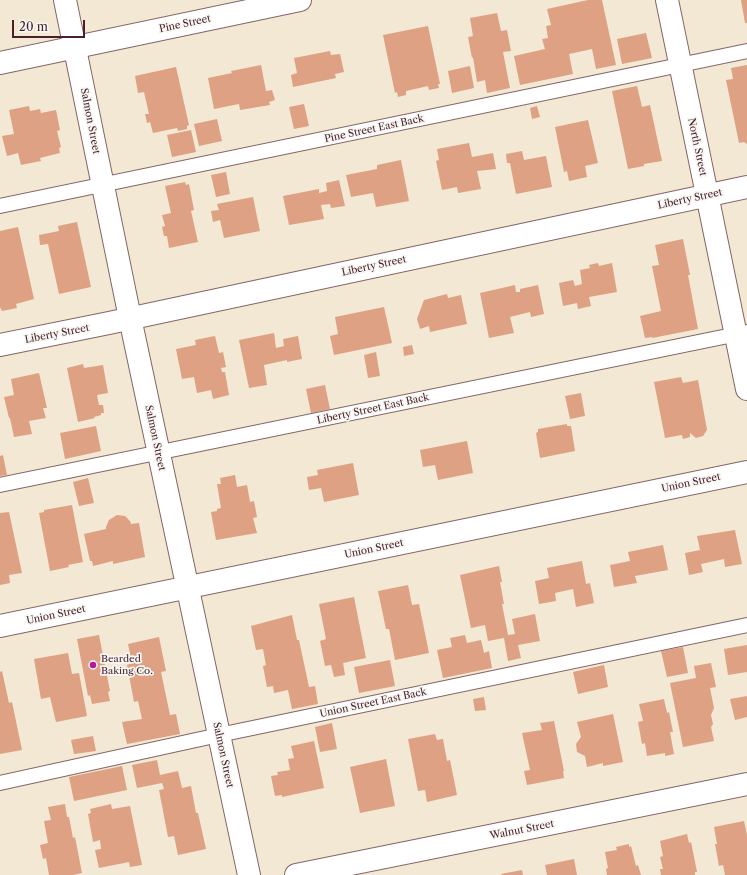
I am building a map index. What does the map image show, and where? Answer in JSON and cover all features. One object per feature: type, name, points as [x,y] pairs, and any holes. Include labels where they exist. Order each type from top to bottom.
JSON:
[{"type":"street","name":"Salmon Street","points":[[66,0],[158,452],[249,875]]},
{"type":"street","name":"Pine Street","points":[[0,63],[300,0]]},
{"type":"street","name":"North Street","points":[[667,0],[707,195],[741,333],[747,389]]},
{"type":"street","name":"Liberty Street","points":[[0,345],[747,187]]},
{"type":"street","name":"Union Street","points":[[0,626],[747,472]]},
{"type":"street","name":"Walnut Street","points":[[296,875],[747,784]]},
{"type":"lane","name":"Pine Street East Back","points":[[0,206],[747,51]]},
{"type":"lane","name":"Liberty Street East Back","points":[[0,485],[741,333]]},
{"type":"lane","name":"Union Street East Back","points":[[0,783],[219,735],[747,625]]},
{"type":"building","points":[[588,0],[602,0],[616,65],[596,69],[592,49],[569,54],[573,74],[520,85],[514,56],[545,49],[542,39],[548,38],[546,26],[551,25],[547,9]]},
{"type":"building","points":[[741,0],[747,0],[747,23],[745,23]]},
{"type":"building","points":[[497,13],[501,31],[507,30],[511,51],[503,52],[510,88],[487,93],[485,80],[477,82],[468,37],[473,36],[470,18]]},
{"type":"building","points":[[428,26],[440,84],[438,84],[439,88],[429,90],[428,86],[406,91],[406,95],[398,97],[397,92],[395,93],[383,35]]},
{"type":"building","points":[[646,33],[652,58],[622,64],[617,39]]},
{"type":"building","points":[[330,51],[331,55],[340,54],[344,72],[335,74],[336,78],[293,87],[291,75],[297,73],[294,58]]},
{"type":"building","points":[[261,65],[266,91],[272,90],[275,100],[269,102],[270,105],[240,110],[239,104],[214,109],[208,78],[232,73],[231,71]]},
{"type":"building","points":[[747,65],[747,144],[744,142],[739,143],[726,80],[733,79],[731,68]]},
{"type":"building","points":[[470,66],[474,88],[452,93],[448,71]]},
{"type":"building","points":[[176,67],[189,125],[187,126],[187,129],[178,131],[177,128],[153,133],[150,122],[147,123],[145,114],[149,114],[144,92],[138,93],[135,76]]},
{"type":"building","points":[[637,86],[642,107],[650,105],[662,161],[644,164],[644,166],[628,169],[612,91]]},
{"type":"building","points":[[304,104],[309,126],[294,129],[289,107]]},
{"type":"building","points":[[29,106],[30,111],[40,109],[41,113],[56,110],[60,130],[57,131],[61,147],[59,148],[60,153],[40,158],[41,161],[21,165],[18,153],[7,156],[2,136],[14,134],[9,110]]},
{"type":"building","points":[[537,106],[540,117],[532,119],[530,108]]},
{"type":"building","points":[[217,119],[222,141],[199,146],[194,124]]},
{"type":"building","points":[[588,120],[598,163],[585,166],[587,177],[569,181],[567,171],[564,172],[555,127]]},
{"type":"building","points":[[191,130],[196,152],[172,157],[167,135]]},
{"type":"building","points":[[469,143],[472,157],[493,153],[496,169],[477,171],[481,189],[458,193],[457,187],[442,190],[436,161],[439,160],[437,149]]},
{"type":"building","points":[[522,151],[524,160],[546,156],[552,187],[516,194],[510,163],[507,163],[506,154]]},
{"type":"building","points":[[401,160],[409,201],[376,207],[373,193],[351,197],[346,175],[377,169],[377,165]]},
{"type":"building","points":[[226,172],[230,194],[216,197],[211,175]]},
{"type":"building","points":[[339,180],[345,206],[331,208],[330,204],[321,205],[324,219],[289,225],[283,196],[319,189],[319,193],[327,191],[326,183]]},
{"type":"building","points":[[185,182],[186,185],[189,184],[194,210],[191,211],[198,242],[169,248],[167,236],[164,236],[162,227],[165,226],[162,215],[171,213],[165,186]]},
{"type":"building","points":[[253,197],[260,231],[224,238],[220,220],[213,222],[211,211],[219,210],[217,204]]},
{"type":"building","points":[[77,222],[91,287],[59,294],[48,244],[40,245],[39,235],[59,231],[58,226]]},
{"type":"building","points":[[18,227],[34,299],[16,304],[17,308],[2,311],[0,307],[0,231]]},
{"type":"building","points":[[683,239],[698,329],[645,338],[640,316],[661,311],[652,266],[659,265],[655,245]]},
{"type":"building","points":[[598,263],[599,266],[612,263],[617,292],[589,297],[591,306],[578,309],[577,303],[563,306],[559,283],[573,280],[575,286],[582,284],[580,270],[590,268],[589,265]]},
{"type":"building","points":[[515,285],[516,292],[520,292],[520,289],[538,285],[544,314],[531,317],[530,312],[510,317],[514,333],[489,338],[480,293]]},
{"type":"building","points":[[447,294],[448,298],[461,295],[467,324],[430,332],[429,326],[420,329],[417,319],[424,300]]},
{"type":"building","points":[[384,307],[392,343],[334,355],[330,336],[338,334],[335,317]]},
{"type":"building","points":[[274,333],[276,348],[284,346],[283,339],[298,336],[302,359],[287,362],[287,360],[264,365],[267,385],[249,388],[239,340]]},
{"type":"building","points":[[215,336],[219,353],[223,352],[226,367],[221,368],[222,372],[225,372],[229,395],[213,399],[211,390],[197,393],[194,377],[182,379],[176,349],[196,345],[195,340]]},
{"type":"building","points":[[412,345],[414,354],[404,356],[403,347]]},
{"type":"building","points":[[376,352],[380,376],[368,378],[364,355]]},
{"type":"building","points":[[83,364],[84,368],[103,365],[108,393],[97,395],[99,405],[103,405],[104,413],[101,413],[101,415],[94,417],[95,418],[78,422],[67,368]]},
{"type":"building","points":[[39,373],[47,408],[43,408],[46,418],[29,421],[32,434],[14,437],[4,397],[14,395],[11,379]]},
{"type":"building","points":[[681,377],[683,383],[698,380],[707,430],[703,436],[696,438],[690,433],[690,437],[683,439],[682,435],[665,438],[654,382]]},
{"type":"building","points":[[325,385],[330,409],[311,413],[306,389]]},
{"type":"building","points":[[581,393],[585,416],[570,419],[565,396]]},
{"type":"building","points":[[567,424],[567,426],[571,426],[575,451],[540,458],[536,433],[538,432],[538,429]]},
{"type":"building","points":[[96,426],[101,451],[65,459],[60,433]]},
{"type":"building","points":[[467,441],[473,473],[438,480],[435,465],[423,467],[420,450]]},
{"type":"building","points":[[3,455],[7,475],[0,476],[0,456]]},
{"type":"building","points":[[353,463],[359,495],[324,502],[321,488],[309,490],[307,477],[318,475],[317,470]]},
{"type":"building","points":[[235,475],[237,487],[247,485],[250,502],[254,501],[257,517],[253,518],[257,533],[216,540],[211,512],[217,511],[217,509],[221,508],[217,484],[221,484],[220,478]]},
{"type":"building","points":[[88,478],[94,503],[79,506],[73,482]]},
{"type":"building","points":[[72,505],[83,562],[50,571],[39,513],[44,512],[44,510]]},
{"type":"building","points":[[9,512],[22,573],[9,575],[10,583],[0,585],[0,513]]},
{"type":"building","points":[[117,515],[125,516],[131,524],[139,523],[145,557],[113,564],[113,561],[93,566],[92,561],[90,561],[84,534],[106,529],[109,520]]},
{"type":"building","points":[[735,530],[742,564],[725,567],[724,559],[701,564],[703,572],[689,575],[685,553],[700,550],[697,536]]},
{"type":"building","points":[[663,545],[668,570],[635,576],[637,583],[614,587],[610,565],[630,561],[628,552]]},
{"type":"building","points":[[582,561],[586,584],[590,583],[594,603],[576,607],[573,589],[555,593],[556,601],[539,604],[535,581],[549,578],[547,568]]},
{"type":"building","points":[[499,566],[504,604],[502,604],[508,635],[515,634],[512,619],[535,614],[540,641],[518,645],[521,658],[508,661],[504,638],[488,641],[485,625],[471,628],[460,575]]},
{"type":"building","points":[[408,585],[412,605],[419,604],[429,653],[395,660],[389,629],[386,629],[378,591]]},
{"type":"building","points":[[354,597],[366,658],[343,663],[345,675],[334,677],[331,665],[325,666],[320,641],[326,639],[319,604]]},
{"type":"building","points":[[292,615],[309,687],[315,686],[318,704],[292,709],[288,690],[274,693],[273,686],[267,687],[263,666],[266,665],[263,649],[256,650],[251,626]]},
{"type":"building","name":"Bearded Baking Co.","points":[[99,635],[110,691],[108,692],[110,701],[92,704],[90,695],[88,696],[77,639]]},
{"type":"building","points":[[465,635],[467,643],[481,640],[484,653],[489,651],[492,668],[443,678],[437,650],[452,647],[450,638]]},
{"type":"building","points":[[159,637],[166,671],[161,672],[170,715],[176,714],[180,734],[127,744],[122,722],[142,719],[138,701],[134,702],[127,665],[132,663],[128,644]]},
{"type":"building","points":[[747,645],[747,672],[728,675],[724,649]]},
{"type":"building","points":[[683,647],[688,673],[667,677],[661,651]]},
{"type":"building","points":[[68,653],[72,674],[79,673],[87,716],[56,722],[50,697],[41,699],[34,659]]},
{"type":"building","points":[[390,660],[395,686],[359,693],[354,667]]},
{"type":"building","points":[[711,663],[716,687],[710,688],[714,708],[711,715],[713,724],[711,727],[714,741],[683,747],[670,683],[696,678],[694,666]]},
{"type":"building","points":[[604,665],[608,687],[578,694],[573,672]]},
{"type":"building","points":[[2,671],[9,703],[12,702],[22,750],[0,754],[0,672]]},
{"type":"building","points":[[747,696],[747,717],[735,720],[730,699]]},
{"type":"building","points":[[484,697],[486,710],[475,711],[473,699]]},
{"type":"building","points":[[664,699],[667,713],[669,712],[673,732],[670,732],[674,754],[665,756],[665,753],[647,756],[645,743],[642,744],[638,722],[643,721],[639,704]]},
{"type":"building","points":[[613,714],[623,762],[603,766],[603,763],[587,767],[585,756],[577,752],[576,744],[581,737],[577,722]]},
{"type":"building","points":[[554,721],[564,771],[564,778],[527,785],[524,771],[530,770],[522,733],[542,730],[540,723]]},
{"type":"building","points":[[332,723],[337,749],[320,752],[315,727]]},
{"type":"building","points":[[435,734],[437,740],[443,739],[447,761],[450,760],[457,795],[427,802],[425,790],[418,791],[408,739]]},
{"type":"building","points":[[93,736],[96,751],[74,754],[71,740]]},
{"type":"building","points":[[314,741],[324,788],[282,797],[282,795],[275,796],[271,776],[278,775],[277,772],[290,770],[288,759],[294,758],[291,746]]},
{"type":"building","points":[[386,759],[395,806],[360,813],[350,767]]},
{"type":"building","points":[[157,760],[160,775],[178,771],[182,788],[191,786],[196,813],[198,813],[206,849],[178,855],[174,836],[168,837],[159,790],[164,789],[162,783],[137,788],[132,765]]},
{"type":"building","points":[[122,766],[127,790],[74,801],[69,777]]},
{"type":"building","points":[[65,804],[73,838],[75,837],[82,873],[73,875],[49,875],[46,858],[43,859],[40,845],[48,843],[44,821],[51,820],[48,807]]},
{"type":"building","points":[[111,804],[112,809],[130,806],[142,865],[130,867],[129,862],[99,868],[95,850],[101,849],[100,840],[93,842],[88,814],[91,813],[90,809]]},
{"type":"building","points":[[744,821],[747,835],[747,875],[725,875],[723,865],[719,866],[714,827]]},
{"type":"building","points":[[687,834],[689,843],[691,842],[697,872],[695,872],[695,875],[661,875],[660,869],[663,869],[660,857],[663,856],[660,841]]},
{"type":"building","points":[[629,844],[629,847],[631,846],[636,866],[638,865],[641,875],[607,875],[606,869],[608,868],[605,852],[617,850],[616,847]]},
{"type":"building","points":[[574,859],[577,875],[547,875],[545,865]]},
{"type":"building","points":[[522,870],[523,875],[501,874]]},
{"type":"place","name":"Bearded Baking Co.","points":[[93,665]]}]
